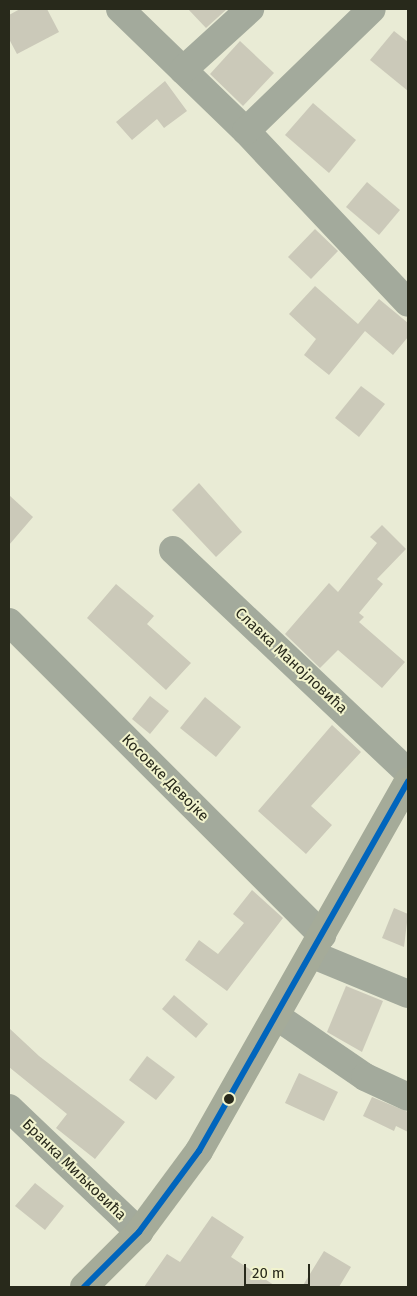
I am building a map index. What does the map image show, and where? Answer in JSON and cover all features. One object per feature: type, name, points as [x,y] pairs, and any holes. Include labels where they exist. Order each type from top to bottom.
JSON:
[{"type":"main road","points":[[84,1287],[139,1232],[198,1150],[317,944],[408,781]]},
{"type":"street","points":[[120,9],[246,130],[408,303]]},
{"type":"street","points":[[182,70],[250,9]]},
{"type":"street","points":[[246,130],[372,9]]},
{"type":"street","name":"Славка Манојловића","points":[[173,550],[408,772]]},
{"type":"street","name":"Косовке Девојке","points":[[9,622],[317,944]]},
{"type":"street","points":[[317,944],[408,994]]},
{"type":"street","points":[[276,1016],[365,1077],[408,1097]]},
{"type":"street","name":"Бранка Миљковића","points":[[9,1108],[139,1232]]},
{"type":"building","points":[[20,9],[47,9],[59,32],[17,54],[9,39],[9,15]]},
{"type":"building","points":[[188,9],[227,9],[206,28]]},
{"type":"building","points":[[394,31],[408,42],[408,91],[370,60]]},
{"type":"building","points":[[240,41],[274,73],[243,106],[210,74]]},
{"type":"building","points":[[165,81],[187,111],[164,128],[157,119],[132,140],[116,122]]},
{"type":"building","points":[[313,103],[356,140],[329,173],[285,135]]},
{"type":"building","points":[[367,182],[400,210],[379,235],[346,207]]},
{"type":"building","points":[[315,229],[338,251],[311,279],[288,257]]},
{"type":"building","points":[[315,286],[358,324],[379,299],[408,323],[408,337],[393,355],[365,331],[329,375],[304,355],[316,339],[289,314]]},
{"type":"building","points":[[361,386],[385,404],[359,437],[335,418]]},
{"type":"building","points":[[199,483],[242,532],[216,557],[172,510]]},
{"type":"building","points":[[9,495],[33,517],[9,545]]},
{"type":"building","points":[[382,525],[406,549],[377,579],[383,584],[359,613],[364,617],[359,622],[405,662],[382,688],[338,650],[320,668],[285,634],[329,583],[338,592],[377,543],[370,537]]},
{"type":"building","points":[[116,584],[154,616],[147,624],[191,663],[166,690],[87,618]]},
{"type":"building","points":[[150,696],[169,711],[150,734],[132,719]]},
{"type":"building","points":[[205,697],[241,727],[216,757],[180,728]]},
{"type":"building","points":[[332,725],[361,752],[311,806],[332,825],[306,854],[258,811]]},
{"type":"building","points":[[252,890],[283,918],[227,991],[185,960],[199,940],[218,954],[244,923],[233,914]]},
{"type":"building","points":[[394,908],[408,914],[404,947],[382,938]]},
{"type":"building","points":[[346,986],[383,1001],[362,1052],[327,1032]]},
{"type":"building","points":[[174,995],[208,1024],[196,1038],[162,1009]]},
{"type":"building","points":[[9,1028],[39,1056],[125,1122],[95,1159],[56,1128],[67,1114],[9,1067]]},
{"type":"building","points":[[147,1056],[175,1077],[156,1100],[129,1080]]},
{"type":"building","points":[[299,1073],[338,1092],[324,1121],[285,1103]]},
{"type":"building","points":[[372,1097],[408,1112],[408,1132],[396,1126],[394,1131],[363,1116]]},
{"type":"building","points":[[35,1183],[64,1206],[45,1230],[15,1206]]},
{"type":"building","points":[[212,1216],[244,1237],[231,1257],[277,1287],[144,1287],[167,1254],[180,1262]]},
{"type":"building","points":[[324,1251],[351,1267],[339,1287],[302,1287]]},
{"type":"transit line","points":[[84,1287],[139,1232],[199,1151],[408,781]]}]
